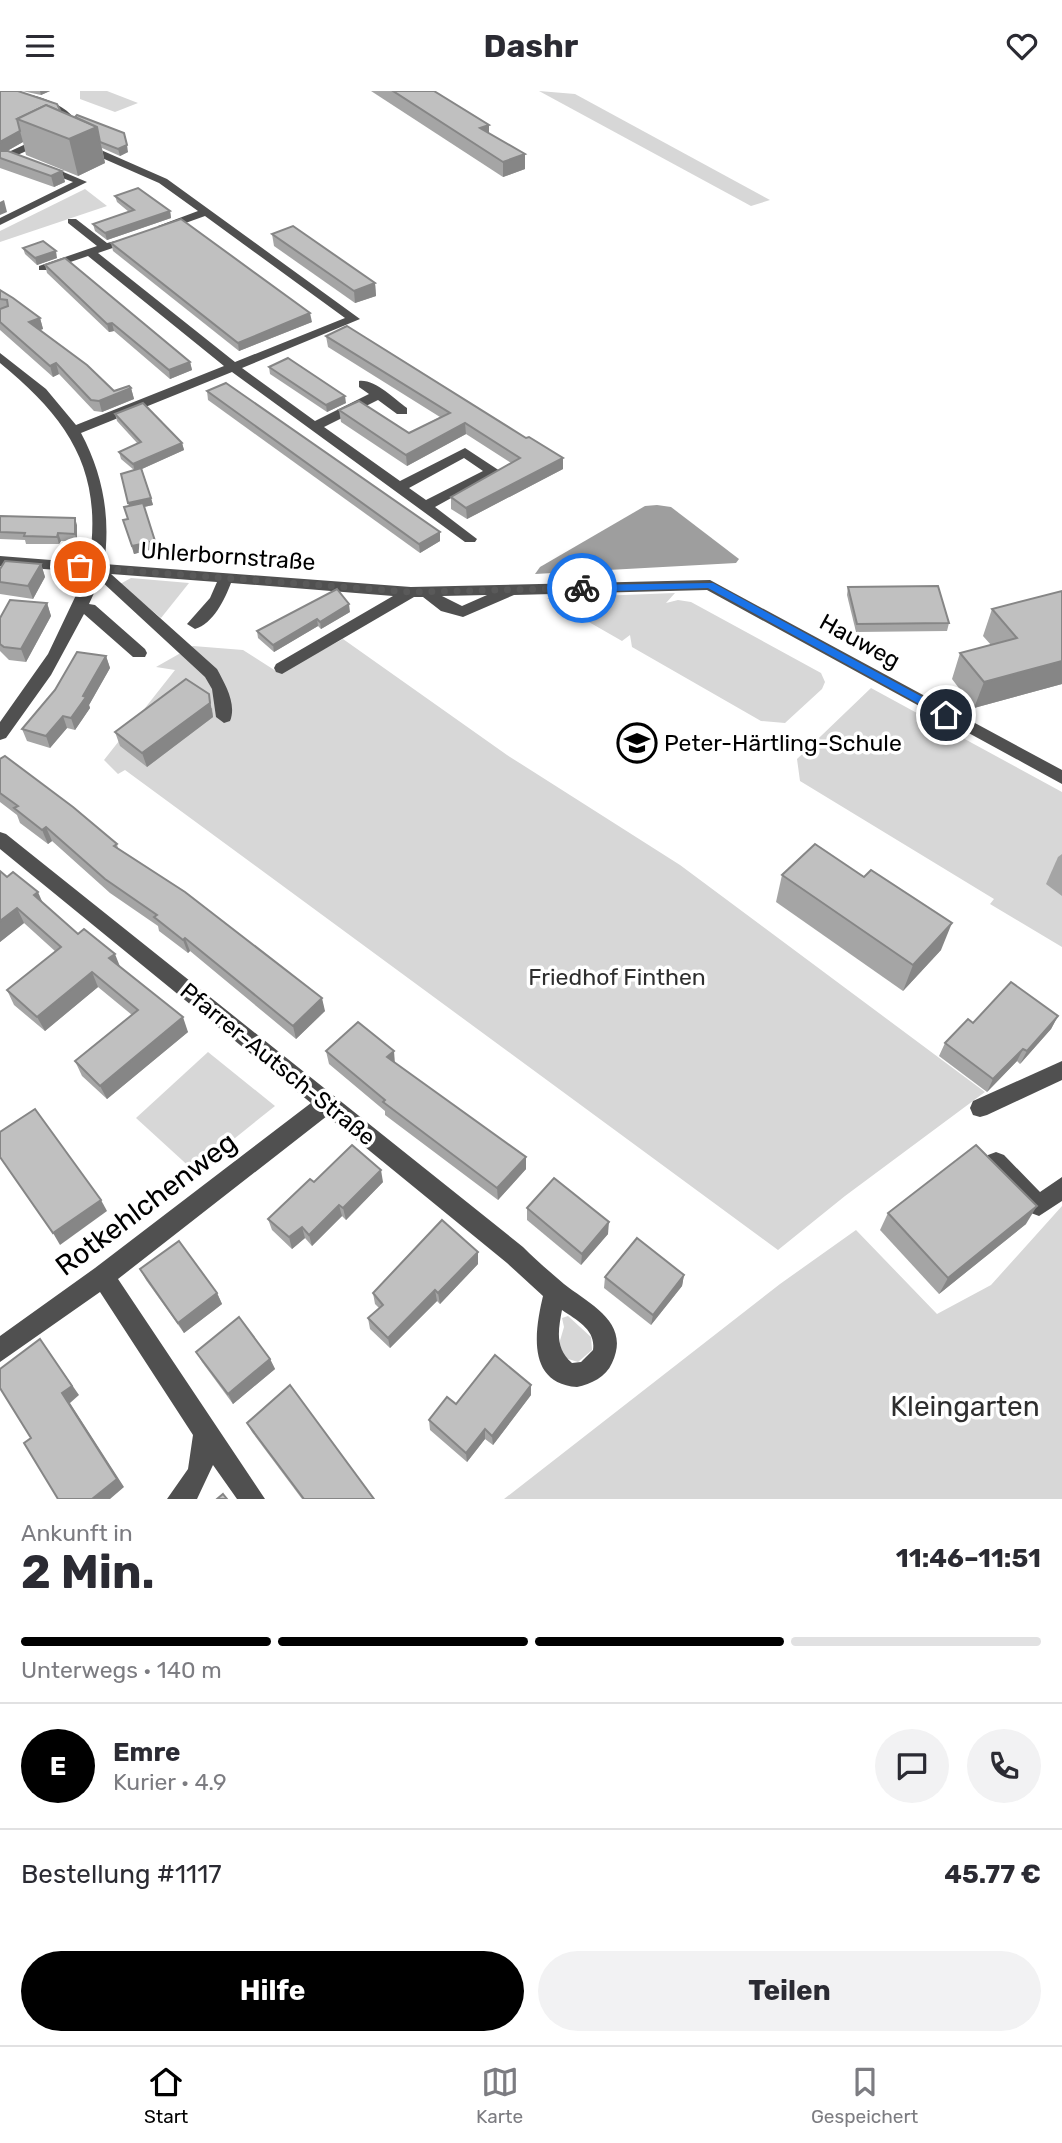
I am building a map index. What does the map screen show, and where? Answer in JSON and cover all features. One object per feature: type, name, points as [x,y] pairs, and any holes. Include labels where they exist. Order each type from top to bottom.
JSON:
[{"type":"street","points":[[3,159],[70,125],[69,114],[7,91]]},
{"type":"street","points":[[54,134],[163,181],[354,319],[74,431]]},
{"type":"street","points":[[0,222],[82,182],[3,159]]},
{"type":"street","points":[[43,268],[207,212]]},
{"type":"street","points":[[72,221],[105,247]]},
{"type":"street","points":[[90,252],[234,368],[470,539]]},
{"type":"street","points":[[0,357],[39,390],[74,431],[95,485],[98,516],[96,569],[79,609],[59,650],[30,697],[0,734]]},
{"type":"street","points":[[364,384],[402,411]]},
{"type":"street","points":[[314,426],[379,394]]},
{"type":"street","points":[[400,487],[465,452],[493,471],[426,506]]},
{"type":"street","name":"Uhlerbornstraße","points":[[0,561],[419,592]]},
{"type":"street","points":[[96,569],[211,673],[220,689],[224,717]]},
{"type":"street","points":[[195,624],[217,600],[226,578]]},
{"type":"street","name":"Hauweg","points":[[419,592],[446,607],[463,612],[511,590],[709,585],[1062,778]]},
{"type":"street","points":[[282,668],[419,592]]},
{"type":"street","points":[[79,609],[90,609],[139,653]]},
{"type":"street","name":"Pfarrer-Autsch-Straße","points":[[0,838],[555,1291]]},
{"type":"street","points":[[980,1108],[1062,1070]]},
{"type":"street","name":"Rotkehlchenweg","points":[[0,1350],[103,1276],[327,1103]]},
{"type":"street","points":[[996,1162],[1039,1206],[1062,1187]]},
{"type":"street","points":[[103,1276],[252,1499]]},
{"type":"street","points":[[180,1499],[199,1475],[204,1459],[205,1432]]},
{"type":"green space","points":[[80,91],[107,91],[138,103],[115,112],[80,99]]},
{"type":"green space","points":[[539,91],[575,94],[770,200],[751,206]]},
{"type":"green space","points":[[85,189],[107,206],[0,242],[0,231]]},
{"type":"green space","points":[[131,578],[189,583],[161,618],[120,584]]},
{"type":"green space","points":[[675,593],[666,603],[678,600],[691,602],[821,673],[825,682],[822,689],[785,723],[761,721],[632,647],[630,635],[622,641],[547,598]]},
{"type":"green space","name":"Friedhof Finthen","points":[[343,639],[507,755],[680,865],[985,1092],[845,1196],[778,1250],[125,770],[118,774],[104,760],[175,670],[156,667],[193,646],[243,650],[279,673]]},
{"type":"green space","points":[[871,688],[1062,792],[1062,947],[990,904],[994,899],[800,781],[797,759]]},
{"type":"green space","points":[[208,1052],[275,1106],[194,1171],[136,1118]]},
{"type":"green space","name":"Kleingarten","points":[[1062,1206],[1062,1499],[504,1499],[780,1284],[856,1230],[937,1314],[991,1285]]},
{"type":"green space","points":[[568,1316],[591,1337],[592,1350],[578,1362],[565,1358],[559,1344],[564,1327],[562,1318]]},
{"type":"shaded area","points":[[645,506],[671,507],[739,559],[736,563],[535,574],[540,567]]},
{"type":"building","points":[[0,91],[18,91],[57,104],[60,110],[46,105],[17,119],[20,131],[0,142]]},
{"type":"building","points":[[393,91],[434,91],[489,125],[480,128],[525,154],[503,162]]},
{"type":"building","points":[[46,105],[97,127],[69,139],[17,119]]},
{"type":"building","points":[[77,115],[124,133],[127,145],[118,149],[100,142],[97,127],[75,117]]},
{"type":"building","points":[[0,151],[8,151],[62,171],[51,176],[0,158]]},
{"type":"building","points":[[138,188],[170,211],[105,233],[93,224],[134,210],[115,196]]},
{"type":"building","points":[[181,219],[310,313],[238,343],[111,243]]},
{"type":"building","points":[[293,226],[375,283],[354,291],[272,234]]},
{"type":"building","points":[[43,241],[56,251],[35,258],[23,248]]},
{"type":"building","points":[[65,258],[190,362],[169,370],[112,323],[107,324],[45,265]]},
{"type":"building","points":[[0,290],[40,318],[29,322],[87,365],[114,391],[129,386],[131,388],[99,401],[91,400],[56,363],[50,366],[0,322],[0,309],[8,306],[7,300],[0,299]]},
{"type":"building","points":[[347,326],[526,438],[529,437],[563,458],[466,508],[451,497],[520,458],[465,423],[406,455],[339,410],[359,401],[409,433],[450,413],[326,336]]},
{"type":"building","points":[[288,358],[345,396],[326,405],[269,367]]},
{"type":"building","points":[[226,383],[440,532],[419,544],[207,391]]},
{"type":"building","points":[[143,403],[182,443],[133,464],[119,452],[141,442],[115,414]]},
{"type":"building","points":[[141,468],[151,498],[128,503],[121,474]]},
{"type":"building","points":[[143,503],[155,541],[132,546],[123,520],[128,519],[124,507]]},
{"type":"building","points":[[0,516],[75,518],[75,534],[58,533],[57,537],[0,532]]},
{"type":"building","points":[[5,561],[41,564],[28,586],[0,582],[0,569]]},
{"type":"building","points":[[938,586],[949,623],[857,624],[848,587]]},
{"type":"building","points":[[337,589],[349,604],[320,622],[317,619],[273,645],[257,631]]},
{"type":"building","points":[[1062,591],[1062,661],[984,682],[960,653],[1017,638],[992,609]]},
{"type":"building","points":[[10,600],[47,603],[21,649],[0,644],[0,618]]},
{"type":"building","points":[[77,652],[106,656],[83,696],[86,697],[71,718],[63,716],[46,736],[22,729],[55,690]]},
{"type":"building","points":[[186,679],[209,694],[210,703],[142,753],[115,732]]},
{"type":"building","points":[[5,756],[73,807],[117,844],[114,846],[185,892],[322,998],[293,1026],[185,938],[183,940],[154,917],[157,915],[105,879],[46,827],[42,830],[14,808],[18,806],[0,793],[0,759]]},
{"type":"building","points":[[815,844],[864,877],[871,870],[952,923],[913,965],[782,875]]},
{"type":"building","points":[[0,871],[7,877],[13,872],[38,892],[34,895],[78,934],[84,929],[115,954],[109,958],[183,1017],[100,1086],[75,1061],[138,1010],[92,972],[37,1017],[7,990],[61,947],[17,908],[0,921]]},
{"type":"building","points":[[1011,982],[1058,1016],[1027,1051],[1023,1049],[993,1079],[945,1043],[968,1019],[973,1023]]},
{"type":"building","points":[[358,1022],[394,1051],[387,1057],[526,1157],[497,1188],[383,1102],[385,1100],[326,1051]]},
{"type":"building","points":[[35,1109],[101,1200],[53,1233],[0,1157],[0,1132]]},
{"type":"building","points":[[352,1145],[381,1170],[343,1208],[339,1205],[309,1235],[302,1227],[289,1237],[268,1219],[310,1179],[314,1182]]},
{"type":"building","points":[[976,1145],[1037,1206],[948,1278],[888,1213]]},
{"type":"building","points":[[554,1178],[609,1222],[582,1254],[527,1208]]},
{"type":"building","points":[[442,1220],[478,1252],[438,1293],[435,1290],[388,1338],[368,1318],[383,1305],[373,1293]]},
{"type":"building","points":[[637,1238],[684,1275],[653,1315],[605,1277]]},
{"type":"building","points":[[179,1241],[217,1293],[178,1323],[140,1269]]},
{"type":"building","points":[[239,1317],[270,1359],[228,1394],[196,1352]]},
{"type":"building","points":[[40,1339],[72,1386],[62,1393],[117,1479],[92,1499],[58,1499],[24,1443],[31,1438],[0,1388],[0,1369]]},
{"type":"building","points":[[495,1355],[531,1385],[492,1436],[485,1429],[466,1453],[429,1420],[447,1397],[456,1404]]},
{"type":"building","points":[[290,1385],[374,1499],[304,1499],[247,1423]]},
{"type":"way so far","points":[[80,567],[411,592],[582,588]]},
{"type":"place","name":"Peter-Härtling-Schule","points":[[637,743]]},
{"type":"route","points":[[582,588],[709,585],[946,715]]}]
